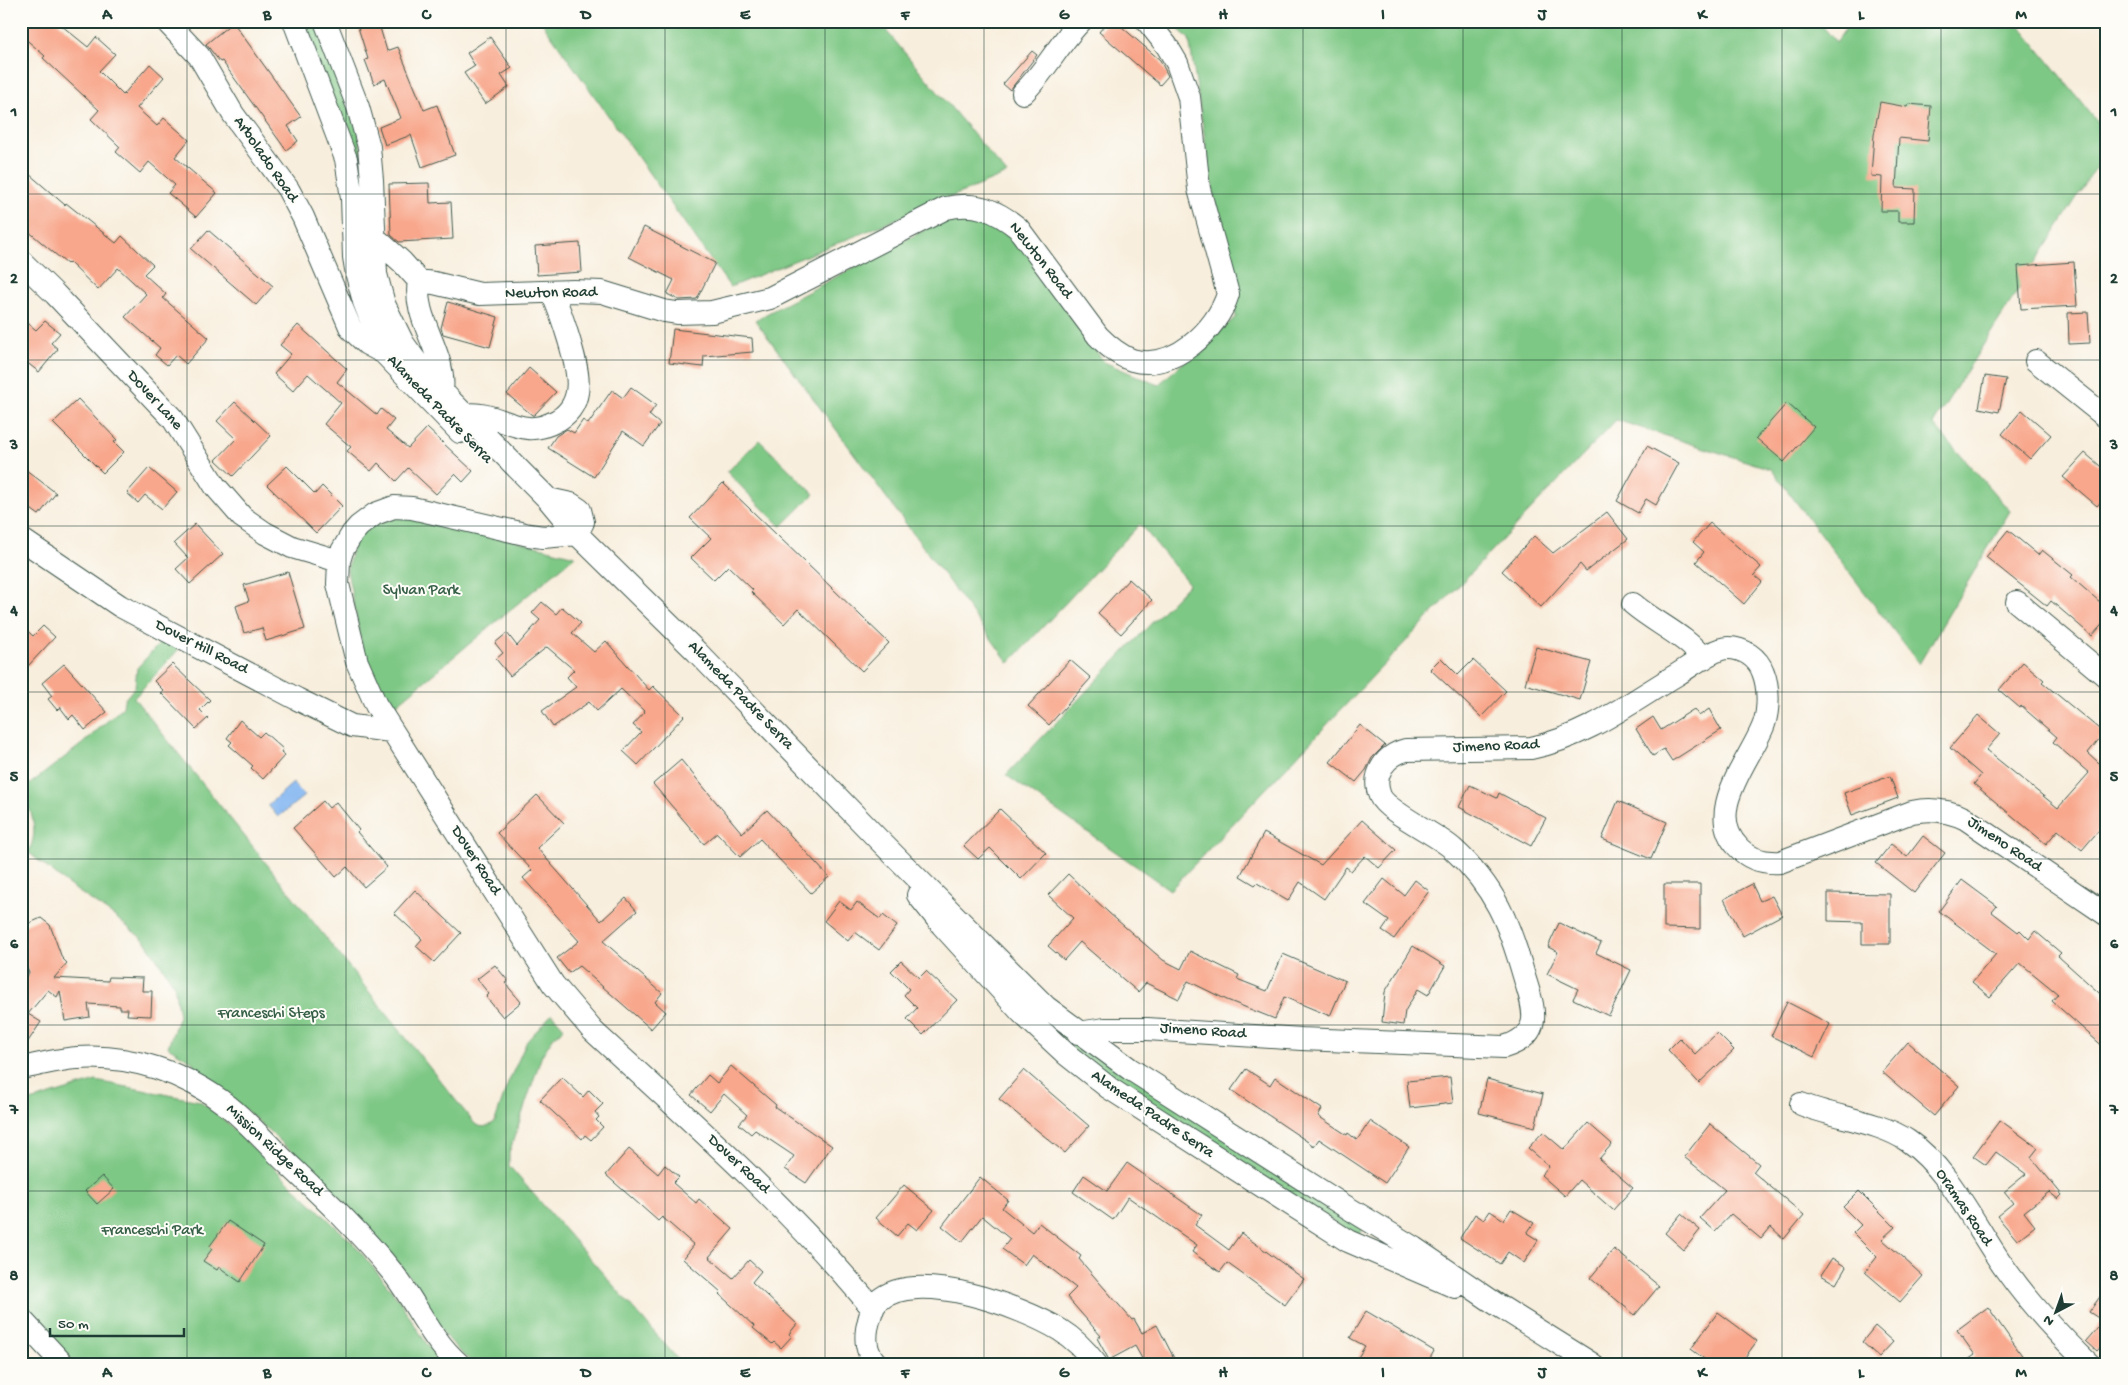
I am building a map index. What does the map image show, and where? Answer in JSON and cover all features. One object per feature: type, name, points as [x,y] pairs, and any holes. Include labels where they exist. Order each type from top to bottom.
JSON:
[{"type":"street","name":"Arbolado Road","points":[[166,21],[199,56],[233,114],[288,189],[350,329],[367,344],[384,353]]},
{"type":"street","name":"Alameda Padre Serra","points":[[294,21],[346,158],[352,198],[354,257],[357,275],[364,302],[384,353],[423,395],[545,515],[577,534]]},
{"type":"street","name":"Alameda Padre Serra","points":[[325,21],[358,107],[369,147],[377,280],[390,319],[398,335],[415,360],[442,391],[548,499],[577,534],[697,652],[878,839],[1034,996],[1078,1032],[1171,1096],[1414,1248],[1493,1302],[1592,1364]]},
{"type":"street","points":[[1023,93],[1037,79],[1064,40],[1080,21]]},
{"type":"street","name":"Newton Road","points":[[419,281],[480,294],[602,292],[677,313],[721,310],[770,298],[946,208],[960,205],[975,205],[990,209],[1018,228],[1098,336],[1108,346],[1121,355],[1133,360],[1159,361],[1172,357],[1191,344],[1209,327],[1224,305],[1228,294],[1199,189],[1189,97],[1177,62],[1147,21]]},
{"type":"street","points":[[374,237],[402,262],[419,281],[418,301],[441,370],[442,391]]},
{"type":"street","name":"Dover Lane","points":[[21,261],[55,294],[173,419],[181,429],[197,461],[210,480],[237,512],[265,533],[292,547],[339,561]]},
{"type":"street","points":[[465,415],[480,414],[521,427],[537,428],[558,420],[571,408],[578,391],[578,373],[560,310],[552,293]]},
{"type":"street","points":[[2036,361],[2107,418]]},
{"type":"street","name":"Dover Road","points":[[577,534],[543,537],[529,535],[412,508],[394,507],[375,514],[359,526],[347,542],[339,561],[340,596],[357,662],[368,690],[392,731],[553,984],[572,1009],[593,1031],[762,1187],[807,1232],[873,1309]]},
{"type":"street","name":"Dover Hill Road","points":[[21,539],[120,606],[297,699],[352,726],[392,731]]},
{"type":"street","points":[[2017,602],[2107,677]]},
{"type":"street","points":[[1633,604],[1649,618],[1685,639],[1703,659]]},
{"type":"street","name":"Jimeno Road","points":[[1078,1032],[1105,1029],[1147,1029],[1300,1039],[1504,1047],[1521,1040],[1532,1026],[1534,1008],[1508,923],[1485,884],[1464,860],[1437,836],[1395,811],[1381,797],[1378,777],[1381,767],[1392,755],[1406,750],[1531,748],[1551,744],[1579,733],[1703,659],[1727,648],[1745,652],[1760,664],[1766,684],[1764,724],[1729,795],[1725,811],[1727,829],[1731,838],[1743,853],[1761,861],[1780,862],[1912,812],[1923,810],[1945,811],[1966,818],[2107,915]]},
{"type":"street","name":"Alameda Padre Serra","points":[[878,839],[942,925],[976,964],[1034,1024],[1066,1054],[1100,1081],[1184,1138],[1348,1241],[1493,1302]]},
{"type":"street","name":"Mission Ridge Road","points":[[21,1068],[75,1058],[107,1057],[139,1062],[169,1072],[202,1088],[229,1107],[354,1227],[415,1303],[442,1347],[459,1364]]},
{"type":"street","name":"Oramas Road","points":[[1801,1104],[1824,1113],[1891,1132],[1926,1155],[1948,1182],[2007,1272],[2042,1316],[2089,1364]]},
{"type":"street","points":[[877,1364],[871,1358],[866,1339],[869,1318],[873,1309],[886,1296],[907,1290],[929,1289],[968,1294],[1005,1304],[1031,1314],[1061,1331],[1079,1345],[1096,1364]]},
{"type":"street","points":[[21,1319],[64,1364]]},
{"type":"green space","points":[[301,21],[319,21],[359,133],[367,199]]},
{"type":"green space","points":[[541,21],[878,21],[1007,174],[730,287]]},
{"type":"green space","points":[[1170,21],[1818,21],[1836,42],[1851,21],[2016,21],[2107,134],[2107,150],[1933,424],[2010,511],[1919,664],[1771,469],[1616,420],[1170,890],[1006,775],[1189,584],[1140,524],[1009,663],[755,320],[947,218],[982,215],[1014,235],[1104,362],[1158,385],[1236,317],[1214,196],[1189,39]]},
{"type":"green space","points":[[759,440],[814,494],[781,527],[727,472]]},
{"type":"green space","name":"Sylvan Park","points":[[406,513],[575,556],[391,709],[363,652],[347,570],[354,542],[364,529]]},
{"type":"green space","name":"Franceschi Steps","points":[[162,641],[179,649],[134,698],[474,1123],[485,1127],[495,1121],[508,1083],[527,1041],[552,1014],[564,1028],[553,1038],[542,1055],[509,1153],[509,1166],[682,1364],[474,1364],[457,1349],[443,1332],[422,1292],[366,1224],[309,1167],[239,1104],[194,1073],[193,1062],[168,1047],[179,1016],[174,984],[144,940],[114,916],[66,883],[28,852],[32,844],[34,829],[31,813],[22,790],[82,744],[123,707],[124,700],[135,687],[137,668]]},
{"type":"green space","points":[[943,914],[1019,989],[1363,1227],[1358,1237],[1092,1070]]},
{"type":"green space","name":"Franceschi Park","points":[[96,1081],[200,1101],[223,1119],[354,1244],[397,1297],[427,1344],[443,1364],[75,1364],[21,1304],[21,1104]]},
{"type":"water","points":[[293,783],[304,796],[278,817],[268,805]]},
{"type":"building","points":[[21,21],[56,21],[88,47],[96,37],[115,54],[99,71],[123,95],[150,64],[164,77],[137,108],[157,126],[164,118],[189,140],[175,157],[217,193],[196,217],[168,193],[175,185],[149,162],[140,173],[116,152],[120,147],[91,119],[99,110],[21,35]]},
{"type":"building","points":[[356,21],[378,21],[387,51],[398,47],[424,110],[437,105],[455,155],[422,167],[411,135],[385,145],[379,127],[401,118],[385,79],[374,84],[365,60],[368,59]]},
{"type":"building","points":[[1108,21],[1115,21],[1160,60],[1168,76],[1160,85],[1099,32]]},
{"type":"building","points":[[233,22],[301,117],[288,126],[298,141],[286,150],[222,61],[220,62],[206,44]]},
{"type":"building","points":[[490,37],[512,68],[501,75],[509,87],[485,104],[464,73],[475,66],[467,53]]},
{"type":"building","points":[[1032,51],[1037,55],[1010,90],[1003,84]]},
{"type":"building","points":[[1880,102],[1907,107],[1908,104],[1931,106],[1928,141],[1899,138],[1896,188],[1915,189],[1914,222],[1898,222],[1898,211],[1881,211],[1882,177],[1871,176],[1874,135]]},
{"type":"building","points":[[21,167],[65,205],[66,203],[116,243],[122,236],[153,265],[144,274],[166,294],[163,298],[209,338],[186,364],[176,355],[167,365],[155,355],[160,348],[125,317],[146,294],[118,268],[98,290],[69,262],[67,264],[21,225],[21,220],[29,212],[21,205]]},
{"type":"building","points":[[429,183],[430,203],[451,202],[453,239],[399,242],[391,235],[389,184]]},
{"type":"building","points":[[644,227],[715,263],[697,299],[679,300],[667,294],[674,280],[629,257]]},
{"type":"building","points":[[208,230],[273,286],[256,305],[191,249]]},
{"type":"building","points":[[580,243],[582,272],[537,275],[535,246]]},
{"type":"building","points":[[2074,262],[2077,306],[2021,309],[2018,266]]},
{"type":"building","points":[[448,302],[498,317],[490,347],[443,334],[441,328]]},
{"type":"building","points":[[2088,312],[2090,343],[2069,344],[2068,313]]},
{"type":"building","points":[[21,317],[36,330],[45,321],[60,333],[51,343],[58,349],[39,372],[21,358]]},
{"type":"building","points":[[298,325],[347,369],[337,382],[377,415],[381,409],[394,420],[386,430],[408,448],[427,428],[473,471],[463,482],[455,474],[436,494],[408,468],[396,481],[378,463],[371,471],[347,451],[351,447],[324,424],[341,403],[308,374],[293,391],[274,374],[291,354],[280,345]]},
{"type":"building","points":[[673,329],[752,338],[753,352],[704,356],[703,367],[669,363]]},
{"type":"building","points":[[529,368],[556,392],[534,415],[507,394]]},
{"type":"building","points":[[1985,376],[2006,379],[1999,412],[1979,408]]},
{"type":"building","points":[[631,387],[656,405],[649,415],[660,424],[644,446],[623,431],[594,477],[548,448],[556,436],[567,429],[574,433],[583,420],[588,424],[612,390],[623,398]]},
{"type":"building","points":[[78,399],[117,440],[114,442],[124,452],[103,473],[53,423]]},
{"type":"building","points":[[235,402],[271,436],[233,476],[216,460],[236,439],[217,421]]},
{"type":"building","points":[[1787,403],[1814,427],[1784,462],[1756,438]]},
{"type":"building","points":[[2022,410],[2051,435],[2030,459],[2002,434]]},
{"type":"building","points":[[1647,446],[1679,463],[1656,505],[1646,499],[1638,513],[1617,501]]},
{"type":"building","points":[[2085,453],[2107,472],[2107,495],[2097,506],[2063,477]]},
{"type":"building","points":[[21,466],[56,493],[39,515],[21,502]]},
{"type":"building","points":[[287,466],[315,494],[322,486],[342,506],[316,533],[267,485]]},
{"type":"building","points":[[149,468],[177,492],[162,509],[145,495],[138,503],[127,493]]},
{"type":"building","points":[[723,483],[889,643],[862,671],[798,609],[784,624],[751,592],[753,590],[728,566],[714,580],[691,558],[711,538],[690,518]]},
{"type":"building","points":[[1607,512],[1628,539],[1586,571],[1580,564],[1541,607],[1502,571],[1534,536],[1553,553]]},
{"type":"building","points":[[1710,523],[1761,567],[1754,575],[1762,582],[1744,604],[1696,562],[1704,552],[1693,542]]},
{"type":"building","points":[[195,524],[223,554],[190,584],[176,569],[188,558],[174,543]]},
{"type":"building","points":[[2008,530],[2038,555],[2042,550],[2073,575],[2071,577],[2107,608],[2107,619],[2092,636],[2051,601],[2047,606],[1986,557]]},
{"type":"building","points":[[288,572],[305,629],[266,641],[262,628],[244,633],[236,606],[249,601],[244,585]]},
{"type":"building","points":[[1129,579],[1152,600],[1121,634],[1098,613]]},
{"type":"building","points":[[542,602],[556,614],[562,607],[581,623],[572,633],[594,652],[606,641],[649,690],[653,686],[684,716],[638,765],[623,751],[641,732],[633,725],[645,712],[621,689],[597,711],[589,702],[553,727],[542,711],[576,687],[567,677],[574,670],[547,647],[510,676],[496,659],[503,653],[495,643],[507,633],[517,646],[540,620],[532,613]]},
{"type":"building","points":[[21,625],[33,636],[43,626],[55,637],[28,666],[21,658]]},
{"type":"building","points":[[1536,647],[1591,662],[1580,700],[1525,684]]},
{"type":"building","points":[[1441,658],[1458,675],[1473,660],[1506,691],[1481,717],[1430,669]]},
{"type":"building","points":[[1070,660],[1091,678],[1049,725],[1028,706]]},
{"type":"building","points":[[2023,662],[2044,680],[2042,682],[2104,733],[2088,753],[2107,770],[2107,835],[2100,829],[2082,850],[2058,830],[2046,844],[1974,784],[1981,775],[1950,748],[1978,715],[2000,734],[1986,750],[2058,808],[2089,773],[2053,742],[2057,737],[1999,690]]},
{"type":"building","points":[[64,664],[107,712],[85,730],[73,715],[69,719],[60,707],[57,710],[48,699],[52,696],[42,683]]},
{"type":"building","points":[[172,664],[210,700],[200,710],[208,718],[196,729],[161,693],[164,691],[154,681]]},
{"type":"building","points":[[1694,709],[1699,716],[1709,709],[1721,730],[1672,761],[1664,749],[1653,756],[1636,729],[1653,717],[1661,730]]},
{"type":"building","points":[[240,720],[259,737],[264,732],[283,749],[281,752],[285,755],[263,779],[251,768],[253,766],[229,745],[232,742],[227,738]]},
{"type":"building","points":[[1360,725],[1385,745],[1372,758],[1366,770],[1356,782],[1330,762]]},
{"type":"building","points":[[681,760],[742,833],[767,810],[829,877],[811,893],[760,839],[740,857],[717,833],[704,844],[653,784]]},
{"type":"building","points":[[1890,776],[1898,798],[1852,815],[1844,793]]},
{"type":"building","points":[[1470,785],[1497,798],[1499,793],[1546,818],[1531,846],[1459,807]]},
{"type":"building","points":[[537,795],[564,823],[537,848],[601,921],[626,898],[637,911],[603,941],[662,993],[655,1002],[666,1012],[651,1029],[579,966],[569,973],[557,958],[579,941],[523,878],[532,870],[497,833]]},
{"type":"building","points":[[323,801],[329,808],[336,802],[359,830],[357,832],[387,867],[364,887],[347,867],[336,877],[293,828]]},
{"type":"building","points":[[1618,801],[1667,822],[1651,859],[1602,839]]},
{"type":"building","points":[[1000,809],[1046,853],[1021,879],[990,848],[978,859],[964,846]]},
{"type":"building","points":[[1362,820],[1396,850],[1379,868],[1365,856],[1351,871],[1346,867],[1324,899],[1300,882],[1288,901],[1257,883],[1255,885],[1240,876],[1264,833],[1321,865]]},
{"type":"building","points":[[1923,836],[1945,853],[1914,893],[1876,863],[1891,844],[1907,857]]},
{"type":"building","points":[[1068,874],[1163,960],[1181,969],[1190,951],[1239,975],[1237,979],[1267,991],[1283,954],[1345,981],[1330,1016],[1284,997],[1275,1019],[1227,1000],[1188,981],[1179,999],[1146,983],[1138,992],[1080,942],[1064,960],[1048,946],[1073,918],[1048,895]]},
{"type":"building","points":[[1384,879],[1404,895],[1415,880],[1429,891],[1394,939],[1382,931],[1389,921],[1365,904]]},
{"type":"building","points":[[1962,880],[1997,906],[1992,912],[2018,932],[2020,930],[2029,939],[2035,931],[2061,953],[2058,956],[2107,1000],[2107,1050],[2052,1001],[2058,994],[2020,963],[1990,997],[1972,982],[1996,954],[1939,911]]},
{"type":"building","points":[[1664,884],[1700,884],[1700,929],[1664,928]]},
{"type":"building","points":[[1752,884],[1760,901],[1772,896],[1782,915],[1743,936],[1724,899]]},
{"type":"building","points":[[415,890],[461,933],[434,962],[416,946],[422,939],[394,913]]},
{"type":"building","points":[[1828,893],[1890,894],[1890,944],[1862,944],[1862,922],[1828,921]]},
{"type":"building","points":[[839,901],[851,910],[857,902],[880,919],[883,915],[897,926],[879,950],[855,932],[848,941],[824,921]]},
{"type":"building","points":[[41,918],[50,925],[62,958],[67,963],[54,978],[108,981],[109,977],[143,978],[142,991],[152,991],[151,1016],[127,1015],[128,1009],[120,1009],[120,1006],[88,1004],[90,1017],[65,1021],[60,991],[57,997],[48,990],[28,1014],[41,1022],[21,1052],[21,982],[29,973],[21,952],[21,927]]},
{"type":"building","points":[[1559,923],[1601,943],[1596,953],[1631,970],[1609,1016],[1573,999],[1578,989],[1547,974],[1558,952],[1548,947]]},
{"type":"building","points":[[1413,946],[1445,966],[1428,995],[1418,989],[1405,1011],[1403,1025],[1382,1022],[1385,992]]},
{"type":"building","points":[[901,961],[919,978],[926,971],[957,1000],[923,1035],[907,1019],[917,1008],[904,995],[909,989],[891,971]]},
{"type":"building","points":[[495,965],[508,981],[505,983],[521,1002],[503,1017],[486,997],[489,994],[477,979]]},
{"type":"building","points":[[1787,1002],[1830,1024],[1814,1057],[1771,1036]]},
{"type":"building","points":[[1717,1033],[1734,1050],[1699,1083],[1668,1050],[1680,1038],[1695,1054]]},
{"type":"building","points":[[1908,1042],[1959,1086],[1934,1116],[1882,1072]]},
{"type":"building","points":[[731,1066],[776,1105],[775,1107],[832,1146],[806,1183],[785,1169],[794,1156],[755,1130],[751,1134],[739,1124],[747,1115],[724,1094],[710,1111],[691,1095],[708,1075],[717,1083]]},
{"type":"building","points":[[1246,1069],[1270,1085],[1275,1077],[1322,1109],[1318,1116],[1357,1140],[1370,1121],[1409,1147],[1385,1183],[1319,1139],[1314,1146],[1231,1090]]},
{"type":"building","points":[[1024,1070],[1089,1126],[1065,1153],[999,1099]]},
{"type":"building","points":[[562,1077],[583,1097],[589,1090],[603,1104],[595,1112],[599,1117],[596,1120],[603,1127],[591,1140],[585,1135],[582,1139],[540,1100]]},
{"type":"building","points":[[1450,1077],[1453,1103],[1410,1108],[1407,1081]]},
{"type":"building","points":[[1487,1079],[1543,1094],[1535,1127],[1479,1113]]},
{"type":"building","points":[[2000,1120],[2038,1148],[2031,1157],[2062,1195],[2058,1199],[2049,1192],[2024,1212],[2035,1226],[2017,1240],[1997,1216],[2013,1203],[2004,1192],[2026,1174],[1996,1152],[1986,1165],[1973,1156]]},
{"type":"building","points":[[1588,1123],[1612,1144],[1599,1159],[1633,1188],[1613,1210],[1579,1180],[1565,1196],[1541,1175],[1549,1166],[1528,1148],[1543,1132],[1564,1150]]},
{"type":"building","points":[[1710,1124],[1759,1164],[1753,1172],[1804,1215],[1784,1239],[1771,1227],[1761,1239],[1731,1214],[1715,1231],[1700,1218],[1725,1190],[1684,1157]]},
{"type":"building","points":[[629,1149],[658,1174],[665,1165],[679,1177],[673,1183],[696,1203],[699,1199],[733,1229],[709,1257],[733,1278],[749,1260],[761,1271],[752,1282],[797,1324],[789,1334],[792,1336],[781,1348],[774,1342],[772,1344],[753,1328],[754,1326],[719,1294],[721,1292],[683,1259],[694,1245],[662,1217],[658,1221],[606,1175]]},
{"type":"building","points":[[1127,1163],[1202,1215],[1195,1225],[1229,1250],[1241,1233],[1304,1279],[1285,1305],[1227,1263],[1220,1272],[1192,1252],[1197,1245],[1128,1197],[1113,1220],[1073,1192],[1084,1175],[1107,1191]]},
{"type":"building","points":[[102,1176],[114,1189],[97,1204],[85,1191]]},
{"type":"building","points":[[980,1177],[1008,1200],[1002,1208],[1032,1232],[1039,1223],[1081,1256],[1079,1259],[1132,1320],[1134,1319],[1142,1333],[1157,1325],[1177,1364],[1145,1364],[1135,1346],[1109,1360],[1097,1338],[1101,1336],[1067,1297],[1076,1288],[1032,1254],[1024,1265],[1002,1249],[1010,1239],[982,1216],[962,1242],[942,1226]]},
{"type":"building","points":[[904,1185],[934,1210],[917,1230],[908,1223],[897,1236],[876,1218]]},
{"type":"building","points":[[1859,1191],[1895,1227],[1882,1239],[1923,1276],[1900,1302],[1865,1272],[1877,1257],[1853,1233],[1861,1225],[1843,1207]]},
{"type":"building","points":[[1511,1209],[1534,1223],[1527,1233],[1538,1240],[1524,1263],[1508,1252],[1500,1264],[1460,1238],[1475,1214],[1484,1220],[1490,1211],[1504,1220]]},
{"type":"building","points":[[1681,1214],[1700,1230],[1684,1250],[1665,1233]]},
{"type":"building","points":[[228,1221],[264,1245],[240,1282],[219,1267],[217,1270],[203,1261],[212,1249],[209,1247]]},
{"type":"building","points":[[1614,1249],[1659,1286],[1635,1315],[1590,1278]]},
{"type":"building","points":[[1832,1258],[1846,1267],[1836,1284],[1821,1275]]},
{"type":"building","points":[[2107,1287],[2107,1340],[2097,1351],[2086,1341],[2103,1321],[2089,1312]]},
{"type":"building","points":[[1988,1307],[2027,1364],[1962,1364],[1975,1355],[1957,1330]]},
{"type":"building","points":[[1366,1311],[1434,1351],[1427,1364],[1354,1364],[1365,1346],[1350,1338]]},
{"type":"building","points":[[1718,1312],[1757,1341],[1740,1364],[1711,1364],[1691,1349]]},
{"type":"building","points":[[1875,1326],[1893,1342],[1879,1357],[1862,1342]]}]
